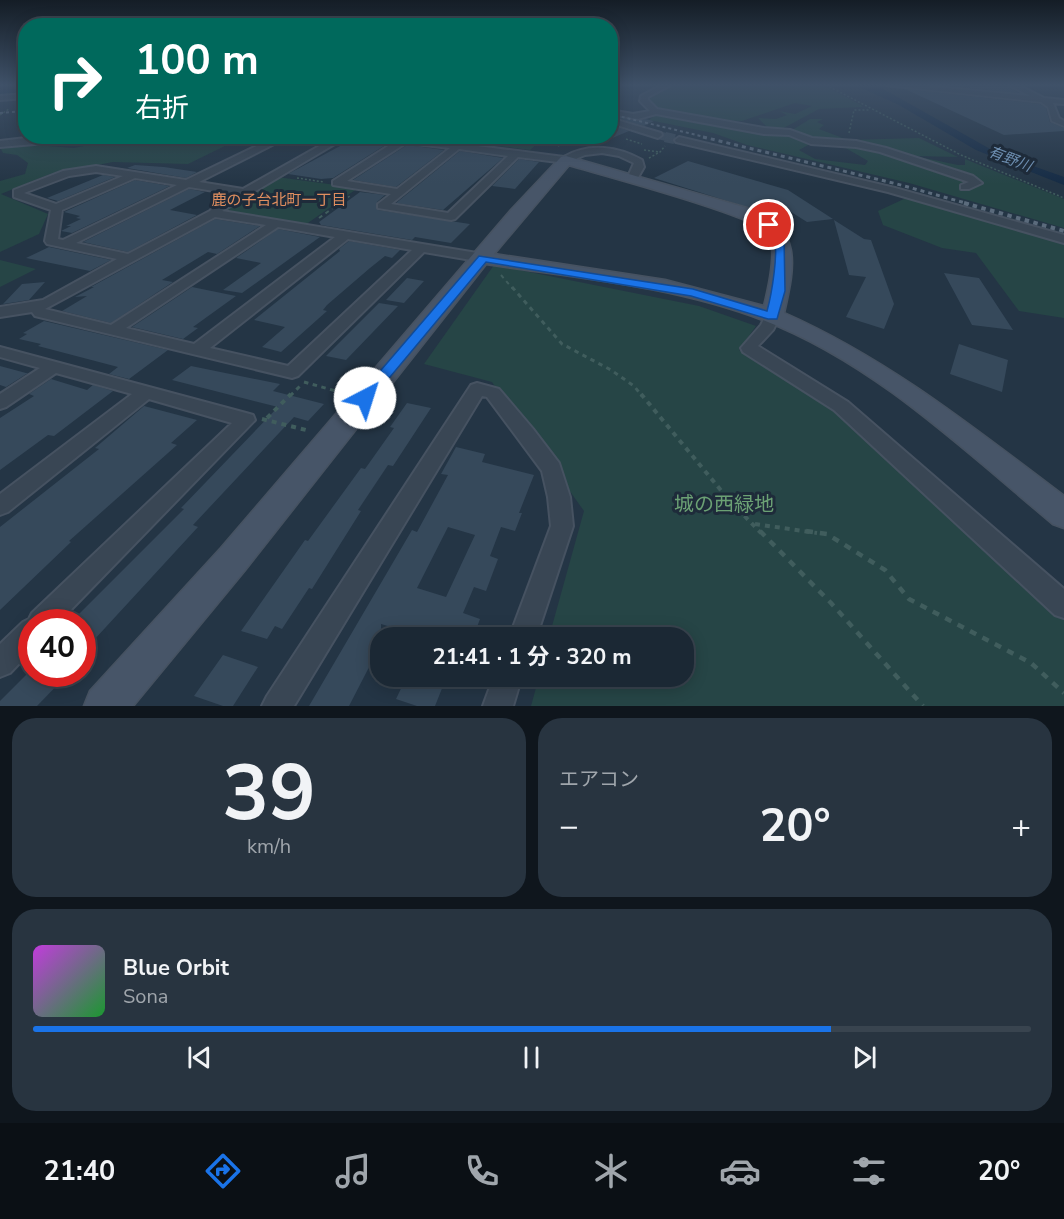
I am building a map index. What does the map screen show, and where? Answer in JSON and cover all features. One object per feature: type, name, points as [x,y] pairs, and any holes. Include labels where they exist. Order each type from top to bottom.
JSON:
[{"type":"street","points":[[676,118],[790,133],[811,141],[836,142],[883,150],[969,178],[977,183],[965,187]]},
{"type":"street","points":[[618,123],[658,135]]},
{"type":"street","points":[[673,141],[891,190],[1064,239]]},
{"type":"street","points":[[0,144],[18,142]]},
{"type":"street","points":[[62,244],[268,144]]},
{"type":"street","points":[[0,312],[48,303],[214,213],[244,192],[330,144]]},
{"type":"street","points":[[337,183],[398,144]]},
{"type":"street","points":[[440,144],[516,153],[567,148],[632,179],[751,215],[773,229],[779,237],[779,291],[770,327],[752,342],[749,348],[841,406],[1064,606]]},
{"type":"street","points":[[458,146],[382,206],[452,216],[516,153]]},
{"type":"street","points":[[105,706],[491,265],[517,214],[559,165],[567,148]]},
{"type":"street","points":[[134,174],[56,208],[18,195],[18,192],[68,173],[96,169],[134,174],[244,192]]},
{"type":"street","points":[[337,183],[399,192]]},
{"type":"street","points":[[56,208],[51,241],[130,258]]},
{"type":"street","points":[[214,213],[421,248],[491,265],[683,291],[772,316],[824,341],[894,384],[1064,514]]},
{"type":"street","points":[[112,331],[277,224]]},
{"type":"street","points":[[195,351],[345,235]]},
{"type":"street","points":[[36,307],[40,313],[297,377],[421,248]]},
{"type":"street","points":[[0,352],[246,420],[53,609]]},
{"type":"street","points":[[0,403],[55,366]]},
{"type":"street","points":[[277,706],[477,388],[493,393],[526,434],[552,469],[559,497],[562,526],[526,627]]},
{"type":"street","points":[[0,506],[147,392]]},
{"type":"street","points":[[0,663],[18,646]]},
{"type":"street","points":[[498,706],[504,687]]},
{"type":"path","points":[[836,142],[847,140],[852,118]]},
{"type":"path","points":[[888,118],[961,155],[1064,198]]},
{"type":"path","points":[[648,159],[673,141]]},
{"type":"path","points":[[275,175],[337,183]]},
{"type":"path","points":[[305,228],[363,187]]},
{"type":"path","points":[[491,265],[562,344],[611,370],[634,386],[729,500],[831,603],[923,706]]},
{"type":"path","points":[[267,418],[297,377],[343,393]]},
{"type":"path","points":[[246,420],[267,418],[309,431]]},
{"type":"path","points":[[753,524],[827,534],[885,570],[909,599],[1031,663],[1064,693]]},
{"type":"green space","points":[[651,118],[680,118],[788,136],[810,144],[799,150],[815,159],[865,165],[868,161],[844,147],[879,148],[789,132],[810,119],[823,119],[817,122],[824,125],[819,129],[848,140],[919,138],[958,157],[915,156],[958,165],[965,165],[965,159],[1064,199],[1064,228],[909,183],[747,145],[713,133],[649,120]]},
{"type":"green space","points":[[694,118],[751,118],[742,121]]},
{"type":"green space","points":[[758,118],[802,118],[778,131],[745,126],[766,126]]},
{"type":"green space","points":[[50,144],[48,146],[74,148],[94,144],[229,144],[188,164],[113,162],[50,174],[1,194],[48,214],[39,234],[0,252],[0,181],[25,174],[28,163],[17,155],[3,153],[0,147]]},
{"type":"green space","points":[[481,144],[537,144],[530,150]]},
{"type":"green space","points":[[277,177],[358,188],[305,225],[217,211]]},
{"type":"green space","points":[[906,198],[1064,244],[1064,318],[1019,311],[976,253],[942,248],[883,225],[878,211]]},
{"type":"green space","points":[[0,260],[36,269],[0,287]]},
{"type":"green space","name":"城の西緑地","points":[[494,265],[699,306],[756,326],[739,350],[837,409],[1064,613],[1064,706],[531,706],[536,687],[694,687],[694,627],[552,627],[584,511],[492,382],[424,364]]},
{"type":"water","name":"有野川","points":[[921,118],[935,118],[999,154],[1064,177],[1064,185],[976,150]]},
{"type":"building","points":[[967,118],[1049,118],[1050,122],[1064,128],[1064,131],[1004,135]]},
{"type":"building","points":[[619,119],[638,121],[645,119],[654,121],[644,126]]},
{"type":"building","points":[[618,127],[629,131],[618,136]]},
{"type":"building","points":[[344,144],[387,144],[333,178],[321,179],[288,174]]},
{"type":"building","points":[[407,145],[444,150],[396,187],[353,180]]},
{"type":"building","points":[[460,151],[503,158],[443,210],[396,203]]},
{"type":"building","points":[[519,159],[539,162],[515,189],[492,186]]},
{"type":"building","points":[[688,161],[788,190],[833,219],[807,222],[788,210],[775,216],[654,178]]},
{"type":"building","points":[[135,165],[197,172],[186,178],[127,168]]},
{"type":"building","points":[[103,175],[115,177],[58,201],[47,198]]},
{"type":"building","points":[[135,180],[170,186],[72,233],[61,231],[81,219],[76,218],[80,216],[64,212]]},
{"type":"building","points":[[189,189],[205,192],[170,210],[197,215],[128,252],[83,242]]},
{"type":"building","points":[[360,192],[385,195],[377,202],[378,210],[470,224],[451,243],[415,237],[412,240],[321,225],[319,222]]},
{"type":"building","points":[[215,219],[260,226],[217,254],[208,252],[162,280],[173,282],[111,323],[62,311],[87,296],[75,297],[94,287],[91,287]]},
{"type":"building","points":[[834,220],[864,239],[871,240],[894,304],[884,329],[846,317],[866,277],[849,275]]},
{"type":"building","points":[[278,229],[320,237],[242,293],[223,290],[261,263],[236,258]]},
{"type":"building","points":[[349,241],[400,250],[392,258],[385,256],[370,268],[327,305],[323,310],[327,311],[281,352],[262,347],[285,327],[254,320],[340,251],[339,249]]},
{"type":"building","points":[[49,247],[111,260],[90,271],[26,258]]},
{"type":"building","points":[[944,273],[979,278],[1013,330],[972,325]]},
{"type":"building","points":[[407,278],[424,281],[404,303],[386,300]]},
{"type":"building","points":[[45,282],[29,300],[3,304],[22,284]]},
{"type":"building","points":[[192,287],[236,296],[193,327],[198,328],[183,339],[132,327]]},
{"type":"building","points":[[379,303],[398,306],[346,360],[326,356]]},
{"type":"building","points":[[44,321],[168,350],[129,379],[109,374],[118,367],[19,339],[27,334],[23,333]]},
{"type":"building","points":[[959,344],[1008,360],[1002,392],[950,374]]},
{"type":"building","points":[[0,366],[28,373],[6,387],[0,385]]},
{"type":"building","points":[[191,366],[280,384],[273,391],[324,404],[308,421],[294,417],[193,525],[198,527],[96,638],[96,609],[84,609],[184,509],[181,508],[278,407],[172,380]]},
{"type":"building","points":[[51,379],[87,390],[93,385],[113,391],[54,436],[48,435],[0,470],[0,418],[34,396],[29,394]]},
{"type":"building","points":[[407,403],[431,408],[393,466],[388,465],[358,510],[361,511],[312,589],[309,588],[282,629],[275,626],[267,639],[241,631],[305,540],[308,541],[361,468],[365,469],[394,428],[390,427]]},
{"type":"building","points":[[144,406],[197,420],[171,443],[177,445],[69,541],[71,542],[0,610],[0,527],[99,449],[95,448]]},
{"type":"building","points":[[456,447],[485,454],[482,462],[534,475],[519,513],[522,513],[515,531],[501,527],[490,556],[498,559],[486,591],[474,587],[463,613],[480,619],[477,627],[391,627],[381,624],[381,627],[370,627],[370,665],[349,706],[309,706],[412,530],[417,532],[448,475],[441,474]],"holes":[[[448,527],[475,535],[446,597],[417,588]]]},
{"type":"building","points":[[223,655],[258,667],[233,706],[223,706],[194,696]]},
{"type":"building","points":[[18,683],[18,687],[55,687],[37,706],[0,706],[0,701]]},
{"type":"building","points":[[402,687],[443,687],[435,706],[417,706],[396,699]]},
{"type":"tunnel","points":[[658,135],[671,138]]},
{"type":"tunnel","points":[[665,137],[679,140]]},
{"type":"railway","points":[[626,118],[709,138]]},
{"type":"railway","points":[[703,137],[897,184],[969,204]]},
{"type":"railway","points":[[964,203],[1064,231]]},
{"type":"district","name":"鹿の子台北町一丁目","points":[[279,200]]},
{"type":"route","points":[[365,398],[483,258],[645,283],[720,300],[772,316],[779,291],[780,249],[779,237],[769,225]]}]
